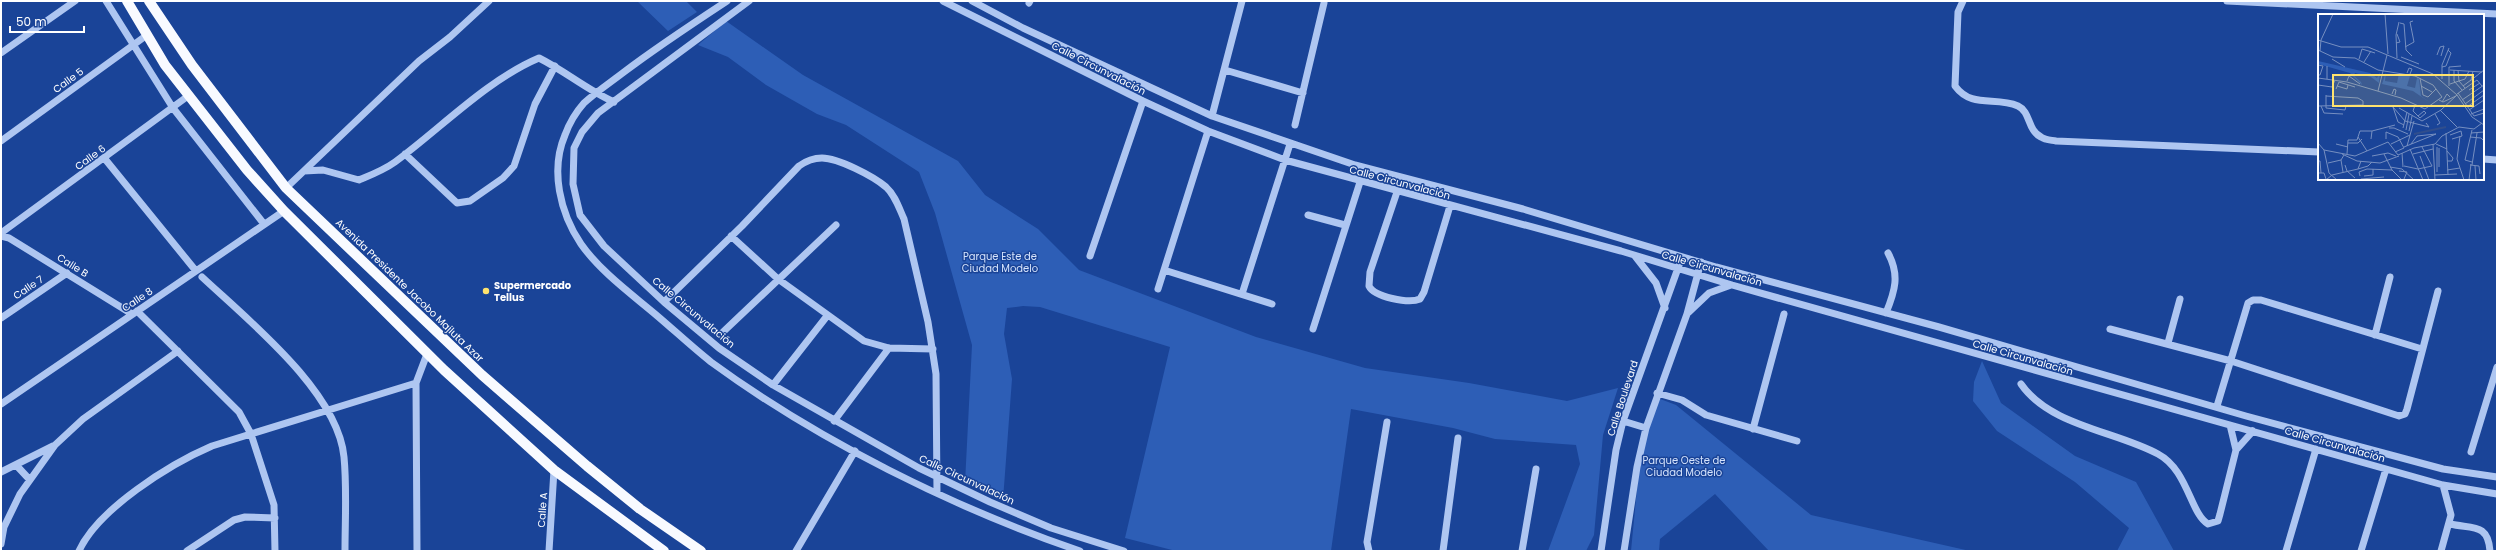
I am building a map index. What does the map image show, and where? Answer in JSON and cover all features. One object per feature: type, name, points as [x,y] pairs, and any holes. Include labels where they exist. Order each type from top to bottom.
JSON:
[{"type":"main road","points":[[127,1],[165,66],[247,170],[284,211],[428,354],[554,470],[664,551]]},
{"type":"main road","name":"Avenida Presidente Jacobo Majluta Azar","points":[[150,1],[192,65],[286,188],[482,375],[586,466],[640,509],[700,551]]},
{"type":"street","points":[[1,54],[75,1]]},
{"type":"street","points":[[106,1],[132,46],[172,108],[264,224]]},
{"type":"street","points":[[286,188],[419,61],[450,37],[489,1]]},
{"type":"street","points":[[727,1],[596,93],[575,114],[565,134],[559,154],[560,194],[565,214],[582,245],[626,289],[710,361],[774,404],[855,451],[937,493],[1033,535],[1071,550],[1080,551]]},
{"type":"street","name":"Calle Circunvalación","points":[[749,1],[614,102],[598,112],[582,132],[574,148],[573,184],[575,202],[580,215],[604,246],[664,302],[718,348],[773,385],[834,421],[990,502],[1051,528],[1124,551]]},
{"type":"street","name":"Calle Circunvalación","points":[[943,1],[1143,101],[1208,131],[1285,160],[1360,182],[1634,255],[1698,273],[1732,285],[2443,485],[2497,494]]},
{"type":"street","name":"Calle Circunvalación","points":[[972,1],[1023,28],[1212,116],[1290,144],[1355,165],[1523,209],[1701,262],[2217,406],[2246,416],[2442,469],[2497,477]]},
{"type":"street","points":[[1212,116],[1242,1]]},
{"type":"street","points":[[1963,1],[1958,12],[1955,86],[1962,96],[1973,100],[2004,102],[2018,106],[2027,114],[2031,129],[2041,137],[2056,141],[2318,152]]},
{"type":"street","points":[[2227,1],[2497,14]]},
{"type":"street","points":[[1295,125],[1324,3]]},
{"type":"street","name":"Calle 5","points":[[1,141],[147,35]]},
{"type":"street","points":[[304,171],[324,170],[359,180],[394,163],[520,66],[539,58],[555,66],[596,93],[614,102]]},
{"type":"street","points":[[405,154],[447,196],[457,203],[470,201],[503,178],[514,166],[535,104],[555,66]]},
{"type":"street","points":[[1225,70],[1302,93]]},
{"type":"street","name":"Calle 6","points":[[1,234],[105,159],[188,96]]},
{"type":"street","points":[[1090,256],[1143,101]]},
{"type":"street","points":[[1158,289],[1208,131]]},
{"type":"street","points":[[1242,294],[1290,144]]},
{"type":"street","points":[[105,159],[196,271]]},
{"type":"street","points":[[664,302],[799,166],[810,159],[832,159],[872,177],[886,187],[896,200],[904,219],[933,349],[938,408],[936,475],[937,493]]},
{"type":"street","points":[[2484,159],[2497,160]]},
{"type":"street","points":[[1313,329],[1345,224],[1360,182]]},
{"type":"street","points":[[1397,192],[1370,272],[1368,286],[1374,292],[1407,302],[1420,299],[1424,292],[1450,206]]},
{"type":"street","name":"Calle 8","points":[[1,404],[284,211]]},
{"type":"street","points":[[1308,215],[1345,224]]},
{"type":"street","points":[[723,332],[836,225]]},
{"type":"street","name":"Calle B","points":[[1,234],[134,313],[178,352],[239,412],[251,434],[274,505],[275,551]]},
{"type":"street","points":[[731,236],[778,280],[864,342],[889,348],[933,349]]},
{"type":"street","points":[[1886,313],[1895,291],[1896,278],[1893,262],[1888,253]]},
{"type":"street","points":[[1634,255],[1656,283],[1665,309]]},
{"type":"street","name":"Calle Boulevard","points":[[1601,551],[1622,420],[1665,309],[1682,256]]},
{"type":"street","points":[[1624,551],[1637,467],[1646,428],[1657,393],[1687,314],[1701,262]]},
{"type":"street","points":[[1164,270],[1272,304]]},
{"type":"street","name":"Calle 7","points":[[1,318],[67,273]]},
{"type":"street","points":[[202,277],[293,363],[315,391],[339,435],[344,456],[345,551]]},
{"type":"street","points":[[2374,335],[2390,277]]},
{"type":"street","points":[[1687,314],[1709,293],[1732,285]]},
{"type":"street","points":[[2110,329],[2168,343],[2231,361],[2399,416],[2405,414],[2438,291]]},
{"type":"street","points":[[2168,343],[2180,299]]},
{"type":"street","points":[[2217,406],[2248,303],[2253,300],[2261,300],[2422,349]]},
{"type":"street","points":[[1753,428],[1784,314]]},
{"type":"street","points":[[773,385],[827,316]]},
{"type":"street","points":[[834,421],[889,348]]},
{"type":"street","points":[[1,544],[4,527],[30,480],[55,445],[83,419],[178,352]]},
{"type":"street","points":[[417,551],[416,383],[428,354]]},
{"type":"street","points":[[2471,452],[2497,367]]},
{"type":"street","points":[[79,551],[86,537],[98,522],[150,480],[195,453],[251,434],[416,383]]},
{"type":"street","points":[[2021,384],[2033,399],[2050,409],[2082,425],[2158,454],[2172,464],[2190,493],[2202,520],[2208,524],[2218,521],[2236,450],[2230,425]]},
{"type":"street","points":[[1657,393],[1682,400],[1706,415],[1797,441]]},
{"type":"street","points":[[2242,428],[2246,416]]},
{"type":"street","points":[[1622,420],[1646,428]]},
{"type":"street","points":[[1369,551],[1367,542],[1388,422]]},
{"type":"street","points":[[2236,450],[2253,431]]},
{"type":"street","points":[[1443,551],[1458,438]]},
{"type":"street","points":[[1,472],[55,445]]},
{"type":"street","points":[[2286,551],[2316,449]]},
{"type":"street","points":[[796,551],[855,451]]},
{"type":"street","points":[[16,465],[30,480]]},
{"type":"street","points":[[2361,551],[2386,468]]},
{"type":"street","points":[[1522,551],[1536,469]]},
{"type":"street","name":"Calle A","points":[[549,551],[554,470]]},
{"type":"street","points":[[2441,551],[2450,524],[2451,515],[2443,485]]},
{"type":"street","points":[[187,551],[234,520],[245,517],[275,518]]},
{"type":"street","points":[[2450,524],[2479,528],[2485,532],[2489,540],[2490,551]]},
{"type":"green space","points":[[637,1],[686,1],[697,12],[668,31]]},
{"type":"green space","name":"Parque Este de Ciudad Modelo","points":[[726,21],[803,75],[958,161],[985,195],[1038,229],[1079,270],[1256,337],[1365,368],[1469,383],[1567,401],[1618,388],[1603,435],[1594,535],[1586,551],[1548,551],[1580,464],[1576,445],[1495,439],[1453,428],[1351,409],[1331,551],[1176,551],[1125,538],[1170,347],[1040,307],[1023,306],[1007,308],[1004,334],[1012,379],[1003,500],[965,483],[972,345],[935,213],[919,172],[846,125],[817,114],[766,85],[728,57],[698,45]]},
{"type":"green space","points":[[1982,361],[2001,403],[2075,456],[2136,482],[2174,551],[2117,551],[2129,528],[2075,482],[1997,431],[1973,401],[1974,382]]},
{"type":"green space","name":"Parque Oeste de Ciudad Modelo","points":[[1655,397],[1676,405],[1811,515],[1970,551],[1769,551],[1715,494],[1660,539],[1659,551],[1631,551],[1639,468]]},
{"type":"place","name":"Supermercado Tellus","points":[[486,291]]}]
